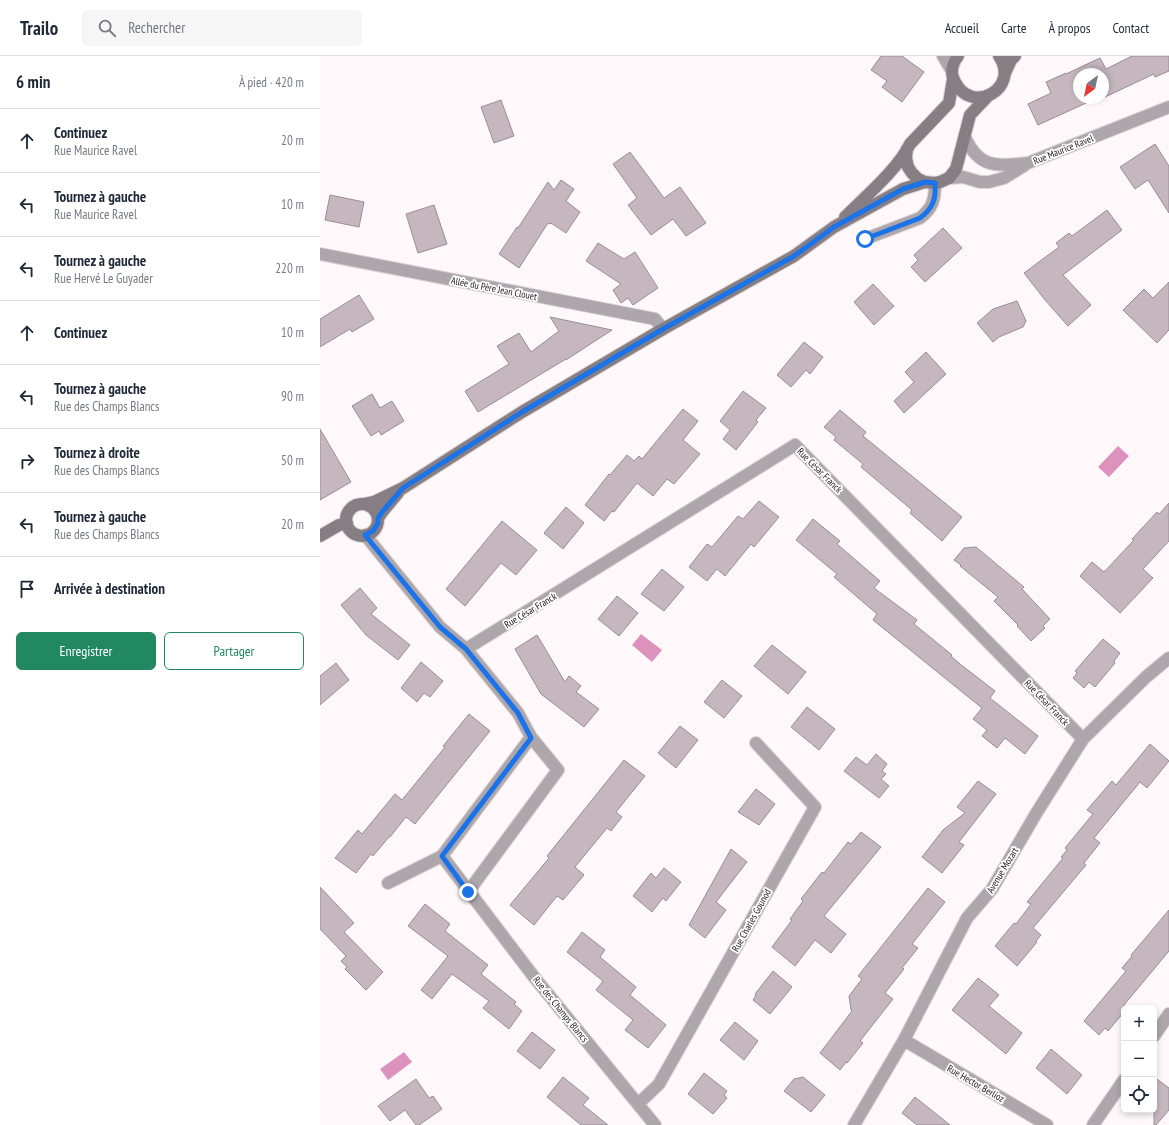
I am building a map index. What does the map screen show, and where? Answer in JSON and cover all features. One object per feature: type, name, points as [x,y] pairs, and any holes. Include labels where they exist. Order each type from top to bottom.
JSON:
[{"type":"street","points":[[943,56],[960,90],[970,97],[987,97]]},
{"type":"street","points":[[834,227],[891,170],[910,144],[949,103],[954,62],[958,56]]},
{"type":"street","points":[[999,56],[1004,66],[1005,73]]},
{"type":"street","points":[[364,504],[374,509],[378,518],[378,523],[373,531],[365,535],[360,535],[352,532],[347,523],[350,510],[354,506],[364,504],[374,502],[403,488],[522,412],[663,329],[794,256],[834,227],[903,189],[940,182],[948,178],[956,169],[970,115],[987,97],[999,88],[1011,60],[1015,56]]},
{"type":"street","name":"Rue Maurice Ravel","points":[[965,137],[970,148],[978,157],[986,162],[1003,165],[1028,163],[1169,107]]},
{"type":"street","points":[[865,239],[920,218],[930,208],[934,200],[935,194],[930,183],[918,179],[912,174],[908,167],[906,158],[907,149]]},
{"type":"street","points":[[948,178],[963,177],[980,182],[989,182],[1004,178],[1028,163]]},
{"type":"street","name":"Allée du Père Jean Clouet","points":[[320,254],[655,319],[663,329]]},
{"type":"street","name":"Rue César Franck","points":[[466,649],[795,445],[1083,739]]},
{"type":"street","points":[[378,518],[403,488]]},
{"type":"street","points":[[320,536],[339,525],[347,523]]},
{"type":"street","points":[[365,535],[440,627],[466,649],[518,713],[531,738],[558,770],[468,892]]},
{"type":"street","name":"Avenue Mozart","points":[[854,1125],[904,1040],[967,918],[992,889],[1037,812],[1083,739],[1146,676],[1169,658]]},
{"type":"street","points":[[388,883],[442,856],[531,738]]},
{"type":"street","name":"Rue Charles Gounod","points":[[638,1104],[659,1084],[815,807],[756,743]]},
{"type":"street","name":"Rue des Champs Blancs","points":[[442,856],[534,977],[655,1125]]},
{"type":"street","points":[[1157,1032],[1169,1014]]},
{"type":"street","name":"Rue Hector Berlioz","points":[[904,1040],[1047,1125]]},
{"type":"street","points":[[1093,1125],[1121,1084]]},
{"type":"shaded area","points":[[1118,446],[1129,456],[1109,477],[1098,467]]},
{"type":"shaded area","points":[[641,634],[662,650],[652,662],[632,645]]},
{"type":"shaded area","points":[[404,1052],[412,1062],[388,1080],[380,1069]]},
{"type":"building","points":[[881,56],[902,56],[924,72],[902,102],[882,87],[887,81],[871,70]]},
{"type":"building","points":[[1132,56],[1169,56],[1169,71],[1155,77],[1154,74],[1109,95],[1108,68]]},
{"type":"building","points":[[1100,58],[1105,68],[1079,68]]},
{"type":"building","points":[[1073,71],[1073,104],[1084,104],[1038,125],[1028,104],[1051,93],[1046,82]]},
{"type":"building","points":[[501,100],[514,136],[494,143],[481,107]]},
{"type":"building","points":[[1155,144],[1169,166],[1169,213],[1148,180],[1135,189],[1120,167]]},
{"type":"building","points":[[630,152],[664,198],[680,187],[706,223],[686,236],[673,219],[651,235],[628,205],[637,198],[613,164]]},
{"type":"building","points":[[561,180],[574,189],[566,201],[580,212],[566,233],[551,223],[548,223],[519,268],[499,254],[548,182],[554,190]]},
{"type":"building","points":[[330,195],[364,202],[359,227],[325,220]]},
{"type":"building","points":[[434,205],[447,244],[418,253],[406,214]]},
{"type":"building","points":[[1107,210],[1122,230],[1063,275],[1091,305],[1068,326],[1024,273],[1059,247],[1056,243],[1069,233],[1072,236]]},
{"type":"building","points":[[943,228],[962,248],[925,282],[911,267],[918,260],[914,255]]},
{"type":"building","points":[[598,243],[624,259],[635,252],[658,288],[633,305],[628,298],[621,303],[613,290],[621,284],[586,261]]},
{"type":"building","points":[[1169,282],[1169,330],[1157,343],[1123,310],[1144,289],[1153,298]]},
{"type":"building","points":[[873,284],[894,306],[874,325],[854,302]]},
{"type":"building","points":[[359,295],[374,319],[352,332],[350,329],[320,347],[320,319]]},
{"type":"building","points":[[1017,301],[1026,321],[1023,327],[999,337],[993,342],[977,323],[993,309]]},
{"type":"building","points":[[550,317],[612,330],[566,360],[478,412],[465,391],[509,364],[497,346],[519,333],[531,352],[559,331]]},
{"type":"building","points":[[804,342],[823,357],[810,374],[806,370],[791,387],[777,375]]},
{"type":"building","points":[[926,352],[946,374],[904,413],[894,401],[914,382],[905,372]]},
{"type":"building","points":[[743,391],[766,408],[756,420],[758,422],[736,450],[723,439],[730,430],[720,421]]},
{"type":"building","points":[[372,394],[380,408],[392,401],[404,421],[381,435],[379,431],[371,436],[352,406]]},
{"type":"building","points":[[683,409],[698,421],[683,440],[700,454],[674,484],[667,479],[653,496],[637,483],[614,512],[612,511],[604,521],[585,505],[609,474],[610,475],[627,455],[634,461],[639,456],[642,459]]},
{"type":"building","points":[[840,410],[866,432],[863,436],[962,517],[942,541],[910,513],[912,510],[861,467],[863,464],[834,440],[836,437],[824,427]]},
{"type":"building","points":[[320,429],[351,482],[320,500]]},
{"type":"building","points":[[759,501],[779,517],[754,547],[751,544],[725,576],[717,569],[707,581],[689,567],[707,544],[712,547],[738,516],[743,519]]},
{"type":"building","points":[[1169,503],[1169,541],[1143,569],[1153,578],[1120,613],[1080,576],[1092,562],[1104,572],[1134,540],[1132,539],[1157,512],[1159,514]]},
{"type":"building","points":[[566,507],[584,523],[563,549],[544,533]]},
{"type":"building","points":[[813,519],[840,541],[837,544],[880,581],[874,588],[917,620],[914,624],[952,655],[951,656],[960,664],[995,691],[990,698],[1038,736],[1025,754],[1005,738],[997,748],[982,736],[987,730],[973,719],[982,708],[873,620],[877,614],[834,577],[837,574],[796,540]]},
{"type":"building","points":[[502,521],[537,550],[516,575],[501,563],[465,606],[446,589]]},
{"type":"building","points":[[976,547],[1024,587],[1022,589],[1050,619],[1043,626],[1045,628],[1031,641],[1017,626],[1018,625],[994,601],[998,597],[954,560],[964,548]]},
{"type":"building","points":[[662,569],[684,587],[664,611],[641,594]]},
{"type":"building","points":[[360,588],[377,608],[371,614],[410,645],[398,660],[366,635],[341,605]]},
{"type":"building","points":[[617,596],[638,613],[619,636],[598,619]]},
{"type":"building","points":[[537,635],[565,682],[569,676],[581,686],[576,692],[599,709],[584,727],[541,694],[515,649]]},
{"type":"building","points":[[1103,639],[1120,653],[1114,661],[1115,663],[1095,687],[1089,682],[1084,688],[1073,678],[1077,673],[1075,671]]},
{"type":"building","points":[[772,645],[806,672],[788,694],[754,666]]},
{"type":"building","points":[[421,662],[443,681],[430,697],[424,693],[417,702],[401,688]]},
{"type":"building","points":[[336,663],[349,680],[320,705],[320,676]]},
{"type":"building","points":[[722,680],[742,696],[724,718],[704,702]]},
{"type":"building","points":[[807,707],[835,729],[819,750],[791,727]]},
{"type":"building","points":[[469,714],[490,731],[415,824],[406,817],[373,856],[371,854],[356,873],[335,858],[358,830],[362,834],[395,794],[402,800],[445,747],[443,746]]},
{"type":"building","points":[[680,726],[698,740],[676,768],[658,753]]},
{"type":"building","points":[[1150,744],[1169,761],[1147,788],[1140,782],[1094,838],[1100,843],[1084,863],[1086,865],[1033,928],[1041,935],[1017,966],[995,946],[1014,923],[1016,924],[1031,904],[1027,902],[1063,858],[1061,857],[1067,850],[1065,848],[1093,814],[1087,810],[1112,781],[1116,785]]},
{"type":"building","points":[[876,754],[887,764],[882,771],[886,774],[881,779],[889,786],[879,798],[844,771],[856,757],[867,765]]},
{"type":"building","points":[[624,760],[645,776],[616,812],[622,817],[611,831],[607,828],[575,867],[584,875],[563,900],[557,896],[534,925],[510,905],[549,858],[547,856]]},
{"type":"building","points":[[978,781],[996,794],[959,842],[964,845],[942,873],[922,857],[943,830],[965,813],[957,807]]},
{"type":"building","points":[[756,789],[775,804],[759,825],[738,812]]},
{"type":"building","points":[[861,832],[881,847],[824,916],[846,934],[831,953],[815,940],[795,966],[772,947],[792,920],[790,919],[803,901],[801,899],[822,872],[824,873],[848,842],[851,844]]},
{"type":"building","points":[[731,849],[747,862],[716,902],[726,910],[705,938],[689,925]]},
{"type":"building","points":[[664,868],[681,882],[666,901],[663,898],[652,912],[633,896],[651,873],[656,878]]},
{"type":"building","points":[[320,887],[354,923],[344,932],[383,972],[366,990],[345,969],[347,967],[341,961],[346,956],[320,929]]},
{"type":"building","points":[[928,888],[945,902],[912,944],[918,948],[885,993],[893,999],[860,1041],[863,1043],[840,1070],[820,1053],[852,1011],[849,996],[862,979],[858,976]]},
{"type":"building","points":[[425,904],[450,924],[445,931],[488,965],[481,974],[516,1002],[514,1004],[522,1011],[509,1029],[483,1008],[489,1001],[452,974],[432,999],[421,990],[448,956],[408,926]]},
{"type":"building","points":[[1169,910],[1169,951],[1124,1005],[1121,1005],[1121,1016],[1108,1031],[1105,1028],[1099,1035],[1084,1021],[1126,971],[1122,968],[1132,956],[1131,955]]},
{"type":"building","points":[[582,932],[605,950],[600,957],[636,987],[630,995],[666,1025],[648,1048],[625,1030],[633,1020],[596,990],[603,981],[567,952]]},
{"type":"building","points":[[773,971],[792,987],[770,1014],[753,1000],[756,995],[755,994]]},
{"type":"building","points":[[978,978],[999,995],[989,1006],[1022,1033],[1006,1054],[952,1010]]},
{"type":"building","points":[[735,1022],[758,1041],[744,1060],[720,1040]]},
{"type":"building","points":[[532,1032],[555,1050],[540,1069],[517,1051]]},
{"type":"building","points":[[1051,1049],[1082,1075],[1067,1094],[1036,1068]]},
{"type":"building","points":[[704,1073],[727,1091],[724,1095],[727,1098],[713,1114],[688,1094]]},
{"type":"building","points":[[563,1077],[589,1098],[583,1105],[608,1125],[581,1125],[547,1097]]},
{"type":"building","points":[[803,1077],[825,1095],[811,1112],[784,1091],[794,1079]]},
{"type":"building","points":[[416,1079],[429,1098],[433,1096],[442,1109],[419,1125],[416,1125],[405,1110],[390,1121],[378,1106]]},
{"type":"building","points":[[1157,1079],[1169,1088],[1169,1110],[1156,1125],[1154,1125],[1154,1113],[1157,1113]]},
{"type":"building","points":[[915,1097],[950,1125],[917,1125],[902,1113]]},
{"type":"route","points":[[468,892],[442,856],[531,738],[518,713],[466,649],[440,627],[365,535],[369,534],[376,528],[378,518],[403,488],[522,412],[663,329],[794,256],[834,227],[903,189],[925,182],[935,183],[934,200],[930,208],[920,218],[865,239]]}]
